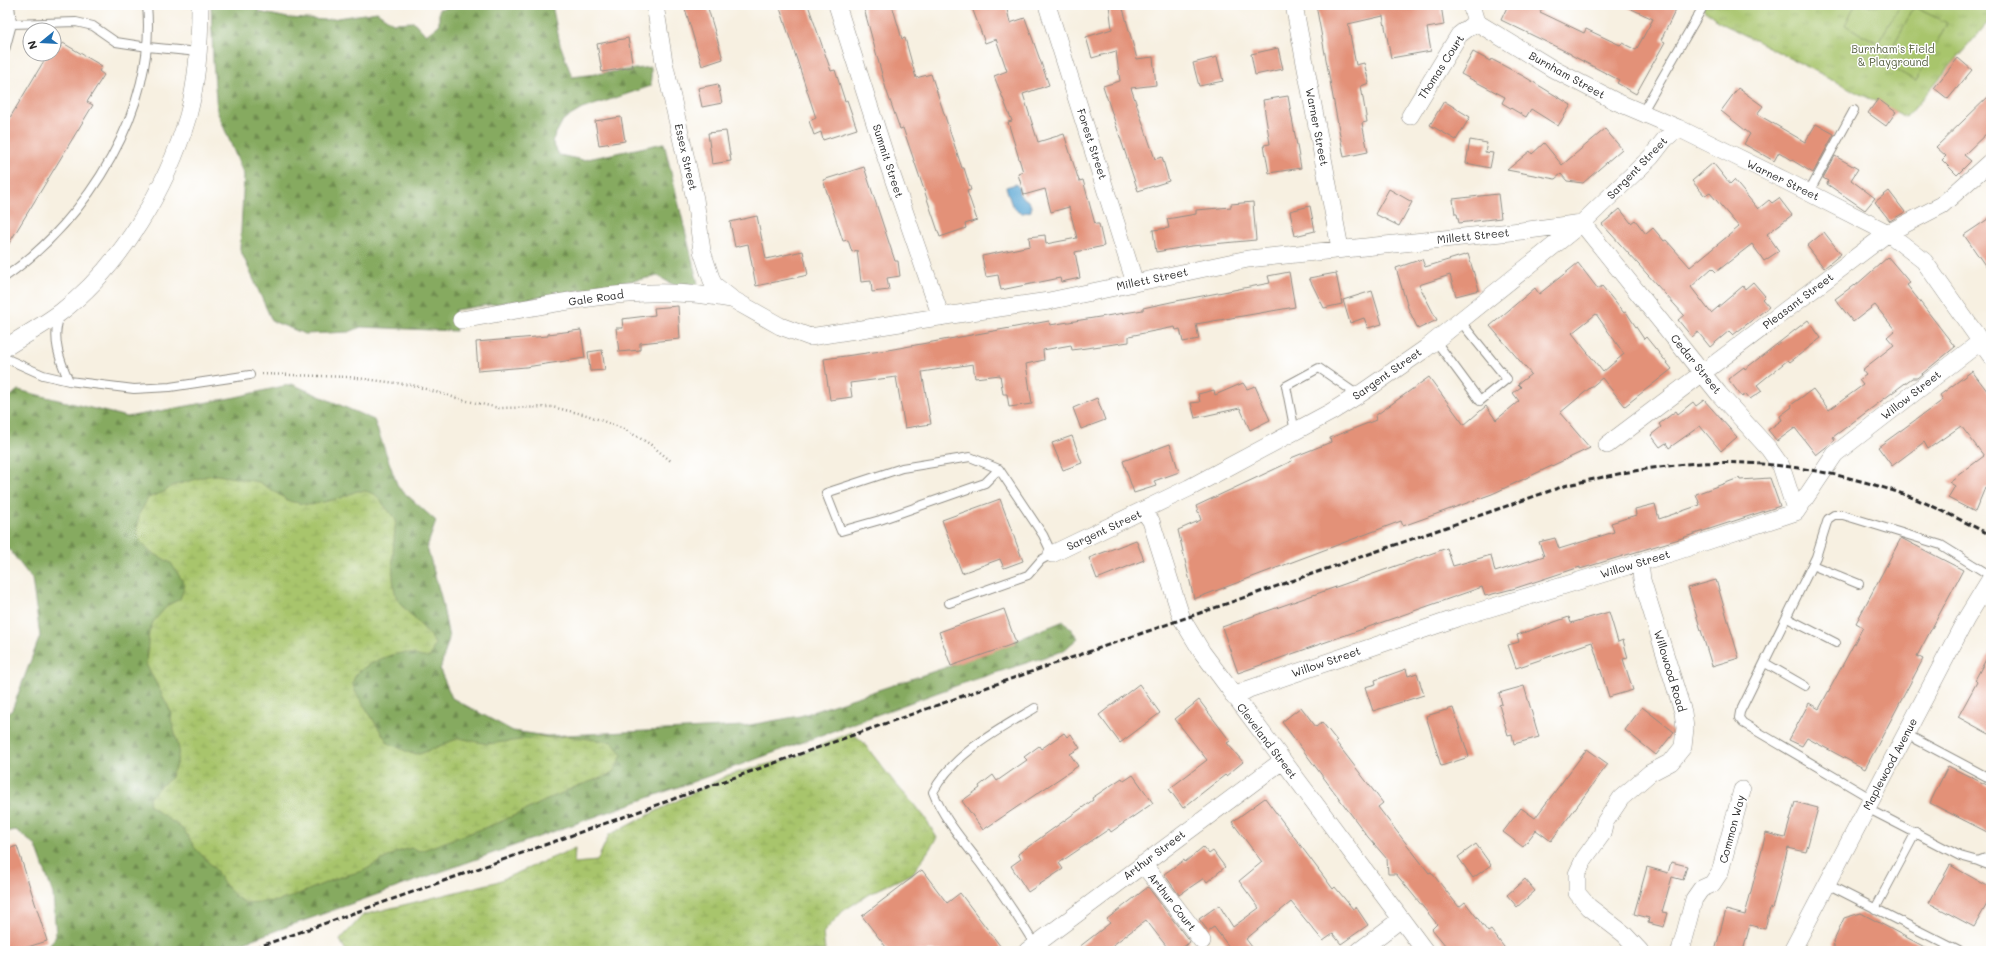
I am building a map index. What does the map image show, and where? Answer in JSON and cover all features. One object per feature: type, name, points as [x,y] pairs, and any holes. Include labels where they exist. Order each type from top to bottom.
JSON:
[{"type":"street","points":[[5,348],[61,312],[101,274],[139,225],[173,158],[189,111],[198,52],[200,5]]},
{"type":"street","name":"Essex Street","points":[[655,5],[664,62],[695,199],[702,251],[713,284],[732,299]]},
{"type":"street","name":"Summit Street","points":[[837,5],[887,161],[941,317]]},
{"type":"street","name":"Forest Street","points":[[1047,5],[1136,283]]},
{"type":"street","name":"Warner Street","points":[[1294,5],[1340,248]]},
{"type":"street","points":[[1470,5],[1476,22]]},
{"type":"street","name":"Burnham Street","points":[[1476,22],[1553,69],[1642,113],[1678,128]]},
{"type":"street","name":"Thomas Court","points":[[1410,116],[1459,36],[1476,22]]},
{"type":"street","name":"Warner Street","points":[[1678,128],[1809,192],[1888,233],[1924,261],[1991,356]]},
{"type":"street","name":"Sargent Street","points":[[1052,554],[1144,511],[1295,432],[1358,395],[1460,321],[1582,223],[1651,157],[1665,139],[1678,128]]},
{"type":"street","name":"Pleasant Street","points":[[1607,445],[1888,233],[1942,205],[1989,166]]},
{"type":"street","name":"Millett Street","points":[[732,299],[780,326],[810,337],[1049,301],[1248,258],[1474,236],[1582,223]]},
{"type":"street","name":"Cedar Street","points":[[1582,223],[1702,373],[1769,449],[1781,466],[1796,512]]},
{"type":"street","name":"Gale Road","points":[[461,320],[642,292],[704,294],[732,299]]},
{"type":"street","name":"Willow Street","points":[[1234,697],[1249,689],[1457,618],[1796,512],[1835,454],[1980,342]]},
{"type":"street","name":"Cleveland Street","points":[[1144,511],[1151,521],[1182,619],[1202,652],[1234,697],[1425,951]]},
{"type":"street","name":"Willowood Road","points":[[1640,562],[1642,580],[1683,712],[1683,747],[1671,762],[1650,773],[1621,798],[1605,822],[1602,834],[1584,859],[1577,874],[1577,893],[1589,907],[1624,934],[1640,951]]},
{"type":"street","name":"Maplewood Avenue","points":[[1792,951],[1966,619],[1991,577]]},
{"type":"street","name":"Arthur Street","points":[[1031,948],[1282,761]]},
{"type":"street","name":"Common Way","points":[[1680,951],[1694,899],[1701,889],[1712,884],[1720,872],[1742,790]]},
{"type":"street","name":"Arthur Court","points":[[1143,864],[1202,941]]},
{"type":"street","points":[[1359,951],[1401,919]]},
{"type":"lane","points":[[5,50],[12,24],[10,5]]},
{"type":"lane","points":[[5,277],[37,252],[57,232],[93,187],[109,162],[133,106],[148,47],[147,5]]},
{"type":"lane","points":[[1642,113],[1704,5]]},
{"type":"lane","points":[[12,24],[76,22],[93,26],[116,42],[198,52]]},
{"type":"lane","points":[[1809,192],[1854,110]]},
{"type":"lane","points":[[61,312],[57,323],[56,335],[60,362],[69,381]]},
{"type":"lane","points":[[1435,340],[1480,401],[1507,379],[1460,321]]},
{"type":"lane","points":[[5,358],[43,374],[69,381],[134,389],[170,387],[250,374]]},
{"type":"lane","points":[[1295,432],[1286,386],[1319,368],[1358,395]]},
{"type":"lane","points":[[949,603],[1028,575],[1042,560],[1052,554],[1043,535],[999,469],[970,457],[902,468],[826,493],[841,531],[880,520],[985,483],[999,469]]},
{"type":"lane","points":[[1991,577],[1941,545],[1843,515],[1834,515],[1828,519],[1812,565],[1740,712],[1739,718],[1743,723],[1869,804],[1916,832],[1960,856],[1991,866]]},
{"type":"lane","points":[[1812,565],[1859,584]]},
{"type":"lane","points":[[1787,618],[1836,643]]},
{"type":"lane","points":[[1765,663],[1806,686]]},
{"type":"lane","points":[[1031,948],[991,878],[954,828],[938,803],[933,792],[942,776],[976,746],[1035,708]]},
{"type":"lane","points":[[1906,734],[1991,778]]},
{"type":"lane","points":[[1875,908],[1916,832]]},
{"type":"lane","points":[[1978,861],[1991,856]]},
{"type":"lane","points":[[1827,884],[1959,951]]},
{"type":"path","points":[[1811,5],[1815,7],[1817,5]]},
{"type":"path","points":[[250,374],[349,378],[412,385],[463,400],[500,408],[552,407],[587,416],[624,430],[650,444],[672,462]]},
{"type":"green space","points":[[211,5],[259,5],[259,12],[288,18],[325,20],[377,12],[393,23],[414,22],[426,35],[439,25],[439,9],[468,5],[552,5],[560,44],[572,77],[651,67],[651,86],[582,109],[563,120],[552,141],[559,155],[583,160],[664,143],[698,284],[677,287],[658,276],[561,294],[455,310],[456,331],[361,327],[349,332],[305,334],[272,321],[240,249],[244,175],[217,111]]},
{"type":"green space","name":"Burnham's Field & Playground","points":[[1698,5],[1991,5],[1991,19],[1906,117],[1721,23]]},
{"type":"green space","points":[[1855,5],[1900,5],[1878,43],[1845,25]]},
{"type":"green space","points":[[1914,7],[1947,23],[1916,81],[1884,63]]},
{"type":"green space","points":[[292,384],[374,420],[398,487],[436,521],[427,547],[441,597],[449,638],[440,670],[452,698],[513,731],[547,736],[744,726],[800,716],[953,665],[1064,621],[1078,638],[1063,651],[958,685],[751,761],[219,951],[46,951],[56,936],[53,894],[36,846],[16,830],[5,832],[5,716],[12,710],[40,636],[32,579],[5,544],[5,401],[18,390],[127,417],[236,397]]},
{"type":"green space","points":[[217,475],[259,482],[289,501],[311,505],[340,498],[357,491],[366,491],[376,495],[396,520],[393,576],[396,596],[400,603],[427,632],[435,643],[430,657],[406,653],[397,654],[366,666],[355,676],[353,682],[355,691],[388,743],[410,753],[420,754],[459,738],[487,744],[529,739],[538,736],[551,738],[566,736],[612,742],[622,755],[614,771],[604,777],[577,786],[498,823],[420,851],[411,848],[397,852],[363,871],[340,877],[291,897],[278,901],[245,903],[236,897],[222,881],[216,870],[195,848],[184,830],[150,806],[149,798],[160,786],[170,779],[177,762],[179,749],[171,719],[172,714],[146,664],[149,632],[153,622],[168,605],[180,599],[185,585],[171,563],[149,551],[140,541],[137,532],[139,514],[148,498],[164,492],[172,486],[207,476]]},
{"type":"green space","points":[[851,732],[862,741],[894,782],[924,816],[937,838],[913,873],[869,894],[843,911],[823,933],[825,951],[346,951],[340,940],[363,915],[496,882],[575,848],[574,863],[597,861],[609,835],[728,775],[795,757]]},
{"type":"water","points":[[1016,184],[1019,188],[1019,194],[1031,205],[1031,211],[1023,213],[1018,212],[1011,203],[1006,187]]},
{"type":"building","points":[[684,5],[707,5],[723,59],[702,66]]},
{"type":"building","points":[[779,5],[808,5],[831,71],[835,70],[845,101],[847,100],[857,129],[823,140],[821,132],[814,135],[809,121],[816,118]]},
{"type":"building","points":[[863,5],[892,5],[902,39],[905,38],[916,78],[931,74],[962,168],[964,168],[971,190],[967,191],[977,220],[965,224],[966,228],[940,237],[903,128],[900,129],[886,89]]},
{"type":"building","points":[[971,5],[1006,5],[1010,23],[1025,18],[1049,85],[1023,94],[1038,142],[1064,134],[1079,181],[1083,180],[1095,224],[1099,224],[1104,246],[1075,252],[1080,278],[1061,282],[1060,278],[1001,290],[998,275],[986,277],[982,256],[1030,246],[1029,237],[1045,235],[1046,244],[1077,238],[1069,207],[1051,212],[1045,189],[1024,195],[1018,174],[1023,172],[1008,122],[1012,121],[994,76],[1007,71],[996,39],[985,43]]},
{"type":"building","points":[[1109,5],[1122,5],[1137,59],[1153,57],[1156,85],[1131,88],[1155,159],[1162,157],[1169,181],[1138,191],[1103,86],[1120,81],[1116,51],[1092,58],[1086,37],[1112,29]]},
{"type":"building","points":[[1316,5],[1441,5],[1444,25],[1427,28],[1431,51],[1391,58],[1383,16],[1348,24],[1356,65],[1364,63],[1369,83],[1361,86],[1367,122],[1362,123],[1368,152],[1344,157]]},
{"type":"building","points":[[1508,5],[1544,5],[1540,12],[1584,33],[1586,29],[1620,45],[1622,43],[1636,50],[1653,19],[1623,5],[1678,5],[1661,40],[1665,42],[1636,94],[1617,83],[1619,80],[1571,54],[1501,20]]},
{"type":"building","points":[[628,38],[633,67],[602,72],[597,44]]},
{"type":"building","points":[[63,43],[102,66],[99,71],[104,75],[87,102],[93,105],[5,250],[5,126],[43,62],[62,62]]},
{"type":"building","points":[[1278,48],[1283,69],[1255,75],[1251,54]]},
{"type":"building","points":[[1473,52],[1490,61],[1491,59],[1525,77],[1571,105],[1558,126],[1531,109],[1526,117],[1502,103],[1505,97],[1461,74]]},
{"type":"building","points":[[1217,57],[1223,81],[1199,86],[1193,63]]},
{"type":"building","points":[[1958,58],[1972,70],[1948,99],[1934,88]]},
{"type":"building","points":[[718,84],[722,103],[702,107],[698,88]]},
{"type":"building","points":[[1738,88],[1763,106],[1757,114],[1805,142],[1816,124],[1834,134],[1813,173],[1779,152],[1774,161],[1744,144],[1750,134],[1721,111]]},
{"type":"building","points":[[1991,94],[1991,129],[1964,155],[1971,161],[1957,175],[1942,160],[1946,156],[1936,147]]},
{"type":"building","points":[[1288,96],[1301,168],[1269,173],[1264,145],[1270,144],[1263,100]]},
{"type":"building","points":[[1878,99],[1896,112],[1886,126],[1868,113]]},
{"type":"building","points":[[1444,101],[1470,117],[1456,140],[1430,125]]},
{"type":"building","points":[[621,117],[625,141],[599,145],[595,121]]},
{"type":"building","points":[[1605,129],[1622,149],[1583,183],[1567,181],[1561,174],[1555,179],[1507,170],[1530,151],[1532,154],[1544,143],[1562,165]]},
{"type":"building","points":[[726,131],[731,161],[712,164],[708,133]]},
{"type":"building","points":[[1470,140],[1487,143],[1485,152],[1493,153],[1490,168],[1466,163]]},
{"type":"building","points":[[1835,156],[1858,169],[1851,180],[1875,198],[1865,210],[1827,184],[1828,181],[1823,178]]},
{"type":"building","points":[[1713,163],[1730,184],[1734,180],[1758,209],[1769,200],[1772,203],[1779,198],[1792,215],[1767,234],[1779,251],[1764,261],[1752,244],[1716,272],[1712,268],[1691,287],[1711,313],[1743,286],[1745,289],[1753,282],[1765,296],[1762,299],[1769,307],[1733,335],[1729,331],[1710,347],[1698,332],[1692,337],[1678,320],[1684,315],[1602,224],[1620,209],[1631,223],[1635,220],[1646,234],[1653,228],[1690,267],[1739,227],[1710,193],[1705,196],[1692,181]]},
{"type":"building","points":[[864,167],[895,261],[898,261],[900,276],[887,278],[889,290],[872,292],[871,281],[861,282],[857,250],[852,252],[848,240],[843,241],[823,180]]},
{"type":"building","points":[[1389,189],[1412,202],[1399,226],[1375,214]]},
{"type":"building","points":[[1889,191],[1905,212],[1890,221],[1875,202]]},
{"type":"building","points":[[1498,194],[1501,218],[1459,223],[1457,214],[1455,214],[1453,199]]},
{"type":"building","points":[[1253,202],[1256,240],[1191,246],[1156,252],[1153,230],[1169,228],[1167,219],[1196,214],[1196,210],[1231,207],[1231,204]]},
{"type":"building","points":[[1310,206],[1315,231],[1295,236],[1290,211]]},
{"type":"building","points":[[757,216],[766,259],[803,251],[808,275],[756,286],[748,244],[735,247],[730,222]]},
{"type":"building","points":[[1991,217],[1991,274],[1964,235]]},
{"type":"building","points":[[1824,232],[1841,254],[1824,268],[1807,246]]},
{"type":"building","points":[[1468,254],[1479,290],[1456,296],[1450,275],[1419,285],[1437,320],[1418,329],[1408,308],[1396,268],[1422,259],[1425,267]]},
{"type":"building","points":[[1888,257],[1910,283],[1907,285],[1955,347],[1917,378],[1912,378],[1833,437],[1835,440],[1816,455],[1795,428],[1777,441],[1768,430],[1782,420],[1780,416],[1792,407],[1791,405],[1813,389],[1829,410],[1863,385],[1859,380],[1866,375],[1862,370],[1894,345],[1887,337],[1895,330],[1875,305],[1853,322],[1835,299],[1854,285],[1855,286]]},
{"type":"building","points":[[1578,263],[1598,289],[1602,286],[1624,313],[1626,312],[1644,339],[1646,337],[1672,369],[1625,406],[1602,378],[1560,413],[1590,448],[1492,494],[1403,526],[1401,521],[1194,599],[1178,530],[1201,520],[1196,506],[1292,461],[1291,458],[1331,442],[1330,438],[1376,420],[1375,416],[1429,377],[1464,425],[1486,406],[1496,420],[1519,401],[1513,393],[1521,387],[1518,384],[1531,374],[1490,326],[1535,288],[1539,294]],"holes":[[[1596,314],[1624,354],[1603,372],[1572,333]]]},
{"type":"building","points":[[1289,272],[1295,307],[1196,324],[1199,339],[1183,342],[1180,329],[1176,330],[1175,327],[1129,336],[1129,342],[1072,350],[1071,345],[1043,350],[1044,360],[1026,364],[1032,404],[1009,407],[1007,394],[1003,394],[1000,375],[975,378],[973,364],[922,372],[931,424],[905,428],[896,377],[850,383],[852,397],[830,400],[824,359],[888,350],[1049,321],[1050,325],[1143,310],[1143,308],[1171,302],[1270,283],[1268,276]]},
{"type":"building","points":[[1336,273],[1342,304],[1324,308],[1309,278]]},
{"type":"building","points":[[1372,291],[1382,324],[1368,328],[1364,318],[1350,323],[1343,300]]},
{"type":"building","points":[[678,306],[680,339],[640,343],[640,350],[619,352],[616,328],[623,328],[622,319],[655,315],[654,308]]},
{"type":"building","points":[[1808,320],[1821,338],[1790,362],[1788,360],[1757,385],[1762,391],[1750,399],[1746,394],[1742,397],[1728,379],[1744,367],[1745,369]]},
{"type":"building","points":[[581,330],[585,358],[526,367],[478,371],[476,342],[548,336],[548,334]]},
{"type":"building","points":[[602,350],[605,370],[590,371],[588,352]]},
{"type":"building","points":[[1972,371],[1991,396],[1991,488],[1985,488],[1975,512],[1948,498],[1955,486],[1949,482],[1984,456],[1961,426],[1928,449],[1924,442],[1892,466],[1878,447],[1943,400],[1940,395]]},
{"type":"building","points":[[1243,383],[1247,389],[1255,386],[1270,420],[1250,430],[1240,408],[1195,418],[1191,403],[1200,402],[1198,394],[1214,390],[1215,395]]},
{"type":"building","points":[[1097,398],[1105,420],[1081,429],[1073,408]]},
{"type":"building","points":[[1704,400],[1737,437],[1721,451],[1700,426],[1669,448],[1666,443],[1660,447],[1651,435],[1661,427],[1659,424],[1676,411],[1678,414],[1693,402],[1696,406]]},
{"type":"building","points":[[1072,436],[1082,463],[1063,470],[1052,443]]},
{"type":"building","points":[[1170,444],[1179,472],[1154,481],[1156,486],[1134,493],[1123,461]]},
{"type":"building","points":[[1739,478],[1740,480],[1770,478],[1780,506],[1679,539],[1580,569],[1580,567],[1516,588],[1485,596],[1482,587],[1238,673],[1222,627],[1447,548],[1453,566],[1491,555],[1495,572],[1544,556],[1539,542],[1555,538],[1559,549],[1614,532],[1611,523],[1636,515],[1635,509],[1655,504],[1659,519],[1700,505],[1696,494]]},
{"type":"building","points":[[1000,499],[1023,561],[1004,568],[1000,559],[962,573],[942,520]]},
{"type":"building","points":[[1901,538],[1963,570],[1917,656],[1923,659],[1865,769],[1807,738],[1802,746],[1789,740],[1809,703],[1819,709],[1863,627],[1856,623]]},
{"type":"building","points":[[1136,540],[1144,560],[1097,579],[1089,558]]},
{"type":"building","points":[[1716,580],[1739,658],[1712,666],[1688,588]]},
{"type":"building","points":[[1004,609],[1016,643],[951,666],[939,632]]},
{"type":"building","points":[[1609,612],[1618,642],[1623,640],[1628,658],[1623,659],[1633,690],[1609,697],[1592,642],[1516,668],[1508,645],[1519,642],[1517,635],[1569,617],[1571,623]]},
{"type":"building","points":[[1991,650],[1991,735],[1958,717],[1977,682],[1975,680]]},
{"type":"building","points":[[1406,669],[1408,676],[1417,673],[1424,695],[1373,711],[1365,687],[1376,684],[1375,680]]},
{"type":"building","points":[[1139,684],[1160,713],[1120,743],[1099,715]]},
{"type":"building","points":[[1524,686],[1539,737],[1514,744],[1512,734],[1508,735],[1499,705],[1502,704],[1499,693]]},
{"type":"building","points":[[1199,700],[1230,741],[1227,743],[1243,762],[1183,808],[1169,789],[1207,760],[1175,719]]},
{"type":"building","points":[[1301,707],[1316,727],[1322,722],[1337,741],[1336,742],[1383,803],[1378,807],[1429,873],[1431,872],[1459,907],[1465,902],[1488,932],[1491,930],[1507,951],[1450,951],[1432,929],[1437,924],[1396,874],[1388,874],[1387,859],[1368,837],[1282,722]]},
{"type":"building","points":[[1642,707],[1674,732],[1656,755],[1625,730]]},
{"type":"building","points":[[1453,708],[1469,757],[1441,766],[1426,716]]},
{"type":"building","points":[[1064,733],[1067,737],[1071,734],[1080,748],[1070,754],[1078,766],[983,830],[962,801],[980,788],[979,786],[993,775],[997,781],[1027,760],[1024,757],[1039,746],[1041,749]]},
{"type":"building","points":[[1587,749],[1608,764],[1551,841],[1536,830],[1523,847],[1503,832],[1521,808],[1535,818]]},
{"type":"building","points":[[1948,766],[1991,787],[1991,834],[1930,803]]},
{"type":"building","points":[[1133,775],[1153,803],[1111,832],[1109,829],[1059,863],[1063,869],[1028,892],[1011,866],[1021,859],[1018,854],[1093,800],[1092,798],[1122,778],[1124,781]]},
{"type":"building","points":[[1265,798],[1333,889],[1335,887],[1353,909],[1356,907],[1368,925],[1341,944],[1333,934],[1323,941],[1291,902],[1246,939],[1255,951],[1232,951],[1214,927],[1208,931],[1199,919],[1219,905],[1233,927],[1259,908],[1239,881],[1262,862],[1232,822]]},
{"type":"building","points":[[1795,802],[1818,808],[1806,852],[1788,848],[1772,909],[1770,908],[1765,929],[1750,925],[1743,951],[1715,951],[1726,910],[1745,915],[1766,833],[1785,838]]},
{"type":"building","points":[[1476,844],[1491,865],[1473,878],[1458,857]]},
{"type":"building","points":[[17,846],[47,941],[15,951],[5,951],[5,850]]},
{"type":"building","points":[[1203,847],[1209,854],[1213,851],[1225,867],[1207,882],[1204,878],[1179,895],[1164,874],[1184,860],[1185,862]]},
{"type":"building","points":[[1671,862],[1687,866],[1683,880],[1672,877],[1662,912],[1668,913],[1664,927],[1648,923],[1649,918],[1634,914],[1647,867],[1668,873]]},
{"type":"building","points":[[1950,865],[1991,888],[1991,897],[1974,927],[1929,903]]},
{"type":"building","points":[[922,870],[947,903],[960,893],[1004,951],[889,951],[862,916]]},
{"type":"building","points":[[1525,879],[1535,891],[1517,907],[1507,895]]},
{"type":"building","points":[[1148,887],[1190,942],[1178,951],[1170,951],[1146,920],[1113,945],[1117,951],[1074,951],[1110,923],[1107,919]]},
{"type":"building","points":[[1861,913],[1932,951],[1835,951],[1833,942],[1844,918]]},
{"type":"railway","points":[[247,951],[1002,682],[1564,486],[1642,470],[1698,463],[1728,462],[1787,466],[1846,477],[1903,494],[1936,508],[1991,535]]}]
